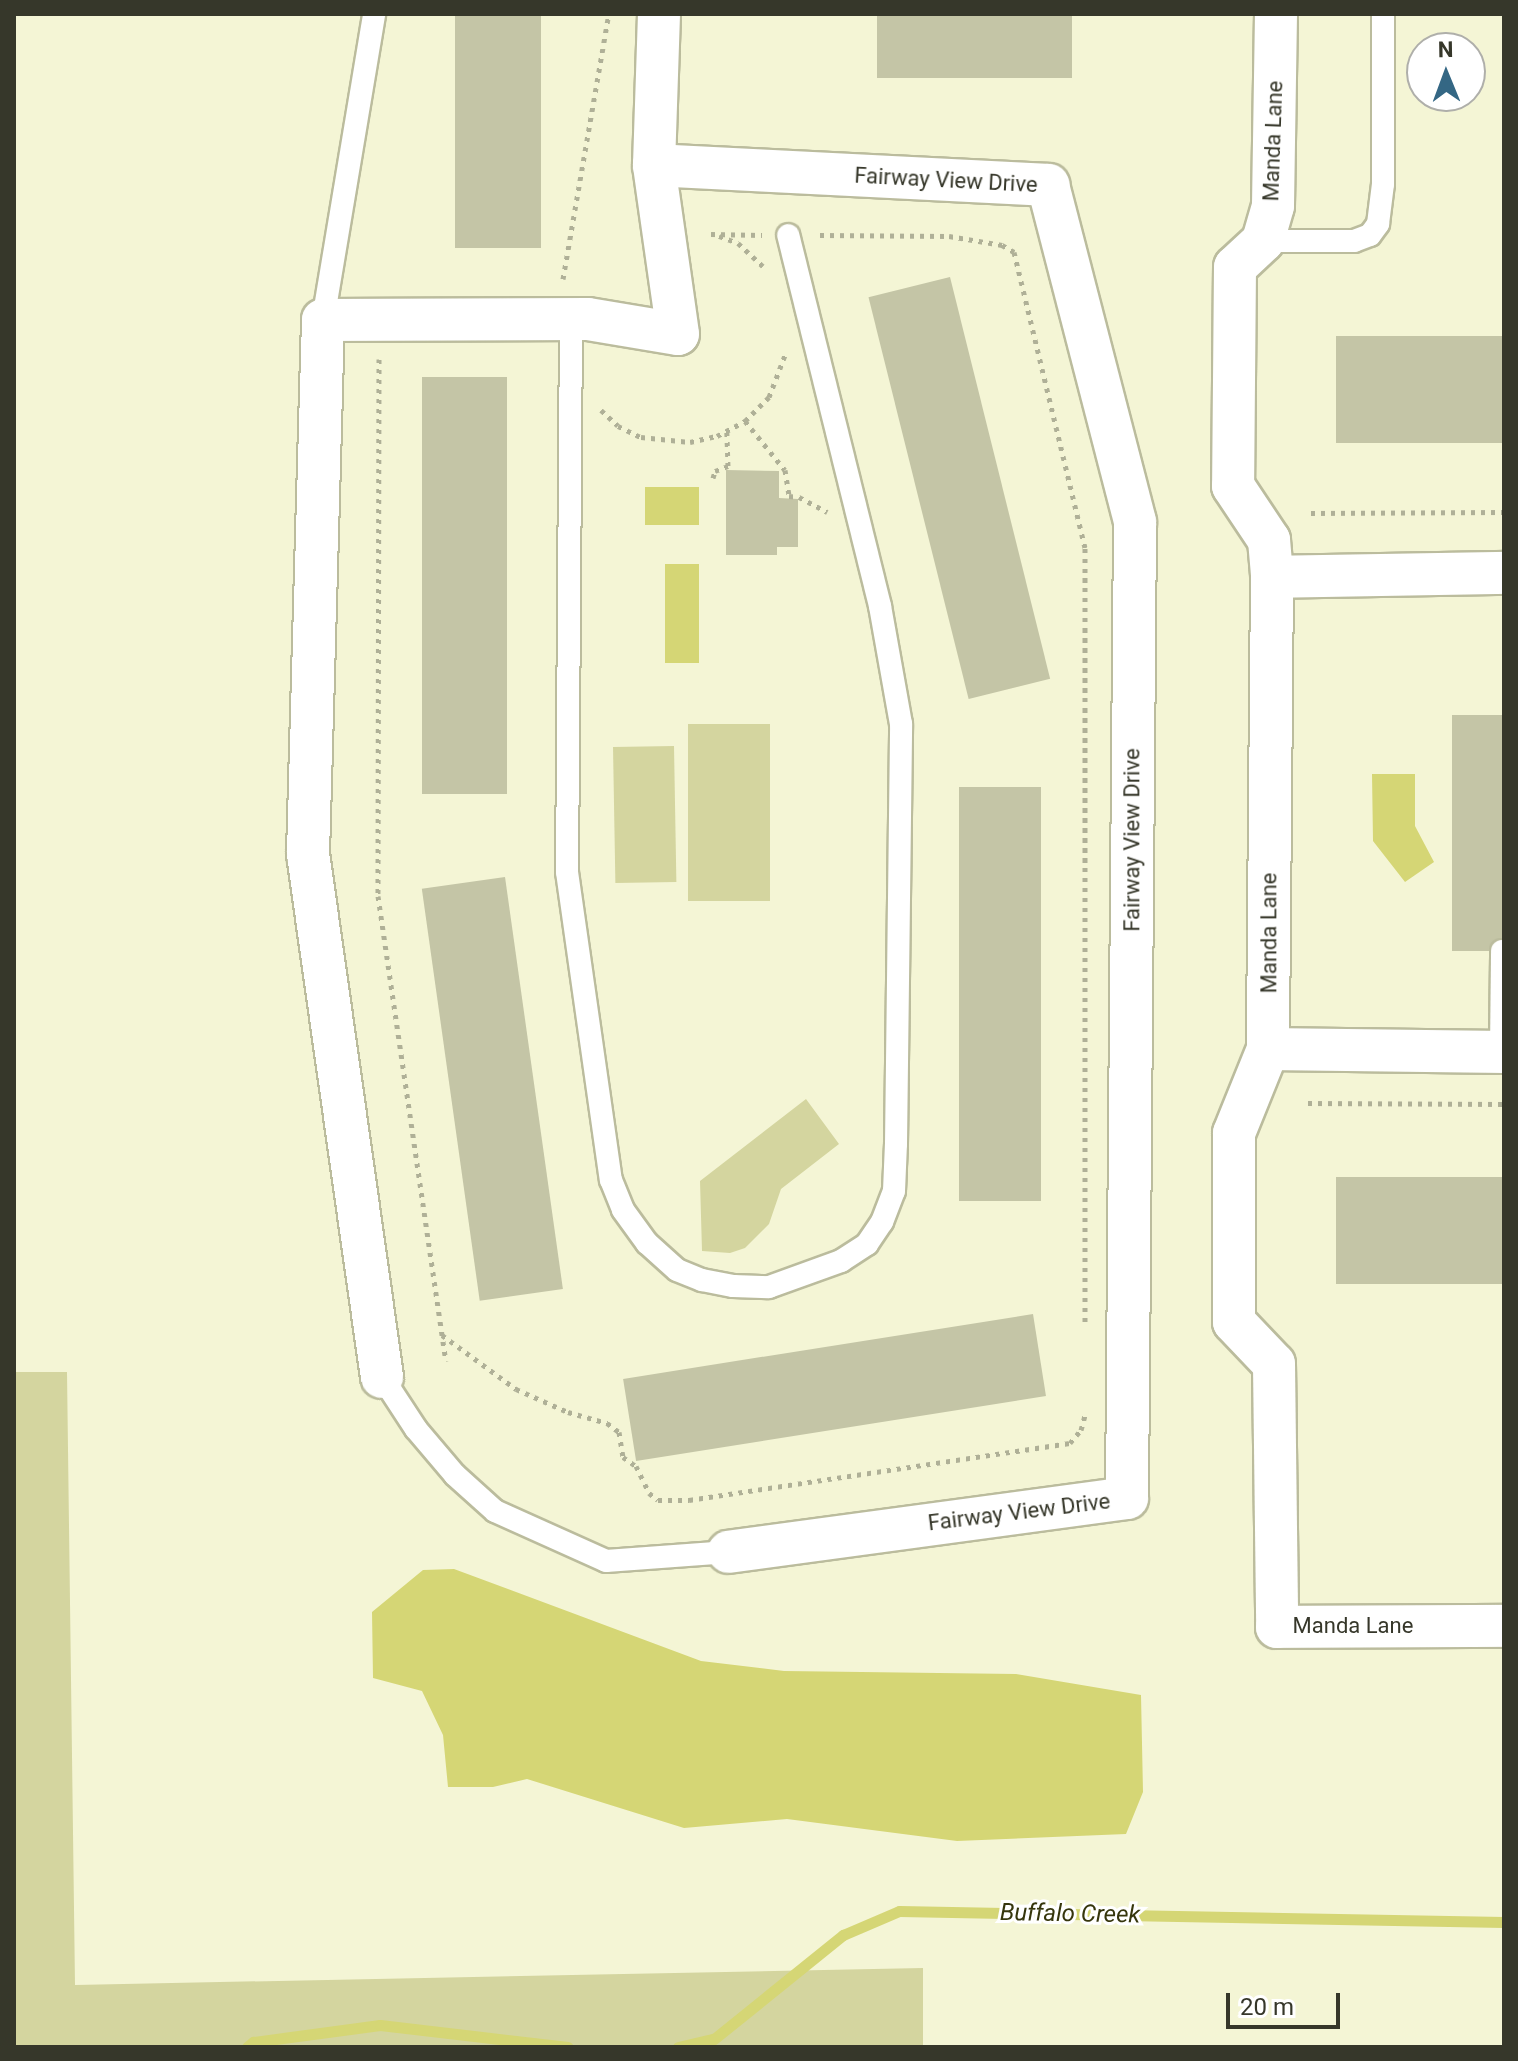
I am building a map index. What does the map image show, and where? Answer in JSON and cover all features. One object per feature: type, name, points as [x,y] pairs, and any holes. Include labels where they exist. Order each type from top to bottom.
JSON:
[{"type":"street","points":[[382,1377],[308,854],[323,320],[562,319],[678,334],[654,165],[659,14]]},
{"type":"street","name":"Manda Lane","points":[[1276,14],[1273,206],[1263,241],[1235,267],[1233,486],[1269,540],[1272,577],[1268,1049],[1234,1133],[1234,1322],[1274,1364],[1277,1627],[1504,1626]]},
{"type":"street","name":"Fairway View Drive","points":[[654,165],[1048,185],[1135,522],[1127,1498],[729,1552]]},
{"type":"street","points":[[1272,577],[1504,573]]},
{"type":"street","points":[[1268,1049],[1503,1052]]},
{"type":"lane","points":[[323,320],[374,14]]},
{"type":"lane","points":[[1263,241],[1354,241],[1370,235],[1378,224],[1383,184],[1383,14]]},
{"type":"lane","points":[[562,319],[570,383],[567,872],[611,1180],[623,1210],[647,1243],[677,1270],[702,1280],[733,1286],[769,1287],[841,1261],[867,1244],[882,1222],[894,1191],[901,724],[895,673],[788,235]]},
{"type":"lane","points":[[1502,951],[1503,1052]]},
{"type":"lane","points":[[382,1377],[416,1429],[455,1475],[495,1511],[606,1561],[729,1552]]},
{"type":"path","points":[[562,319],[609,14]]},
{"type":"path","points":[[765,267],[738,243],[711,234],[949,236],[1002,245],[1014,252],[1085,548],[1085,1336]]},
{"type":"path","points":[[570,383],[618,426],[641,437],[690,442],[727,431],[745,421],[769,397],[786,352]]},
{"type":"path","points":[[380,354],[378,896],[446,1361]]},
{"type":"path","points":[[745,421],[785,470],[789,496],[799,497],[848,525],[860,525]]},
{"type":"path","points":[[713,478],[715,471],[728,466],[727,431]]},
{"type":"path","points":[[1311,513],[1504,512]]},
{"type":"path","points":[[1308,1103],[1504,1104]]},
{"type":"path","points":[[442,1335],[516,1389],[547,1405],[607,1423],[619,1432],[623,1457],[636,1466],[649,1493],[658,1500],[689,1500],[1070,1443],[1081,1430],[1085,1399]]},
{"type":"green space","points":[[688,724],[770,724],[770,901],[688,901]]},
{"type":"green space","points":[[674,746],[676,882],[615,883],[613,747]]},
{"type":"green space","points":[[806,1099],[839,1144],[781,1189],[769,1224],[745,1248],[730,1253],[702,1251],[700,1181]]},
{"type":"green space","points":[[14,1372],[67,1372],[75,1985],[923,1968],[923,2047],[14,2047]]},
{"type":"shaded area","points":[[645,487],[699,487],[699,525],[645,525]]},
{"type":"shaded area","points":[[665,564],[699,564],[699,663],[665,663]]},
{"type":"shaded area","points":[[1372,774],[1415,774],[1415,826],[1434,862],[1405,882],[1373,841]]},
{"type":"shaded area","points":[[454,1569],[701,1661],[784,1671],[1016,1674],[1141,1695],[1143,1792],[1126,1834],[957,1841],[787,1819],[684,1828],[527,1779],[493,1787],[448,1787],[443,1735],[422,1691],[373,1678],[372,1612],[423,1570]]},
{"type":"building","points":[[455,14],[541,14],[541,248],[455,248]]},
{"type":"building","points":[[877,14],[1072,14],[1072,78],[877,78]]},
{"type":"building","points":[[950,277],[1050,679],[969,699],[868,297]]},
{"type":"building","points":[[1336,336],[1504,336],[1504,443],[1336,443]]},
{"type":"building","points":[[422,377],[507,377],[507,794],[422,794]]},
{"type":"building","points":[[726,470],[779,471],[779,498],[798,499],[798,547],[777,547],[777,555],[726,555]]},
{"type":"building","points":[[1452,715],[1504,715],[1504,951],[1452,951]]},
{"type":"building","points":[[959,787],[1041,787],[1041,1201],[959,1201]]},
{"type":"building","points":[[505,877],[563,1289],[480,1301],[422,889]]},
{"type":"building","points":[[1336,1177],[1504,1177],[1504,1284],[1336,1284]]},
{"type":"building","points":[[1033,1314],[1046,1396],[636,1461],[623,1379]]},
{"type":"waterway","name":"Buffalo Creek","points":[[678,2047],[714,2039],[843,1935],[899,1911],[1504,1922]]},
{"type":"waterway","name":"Buffalo Creek","points":[[247,2047],[253,2042],[380,2025],[568,2047]]}]
